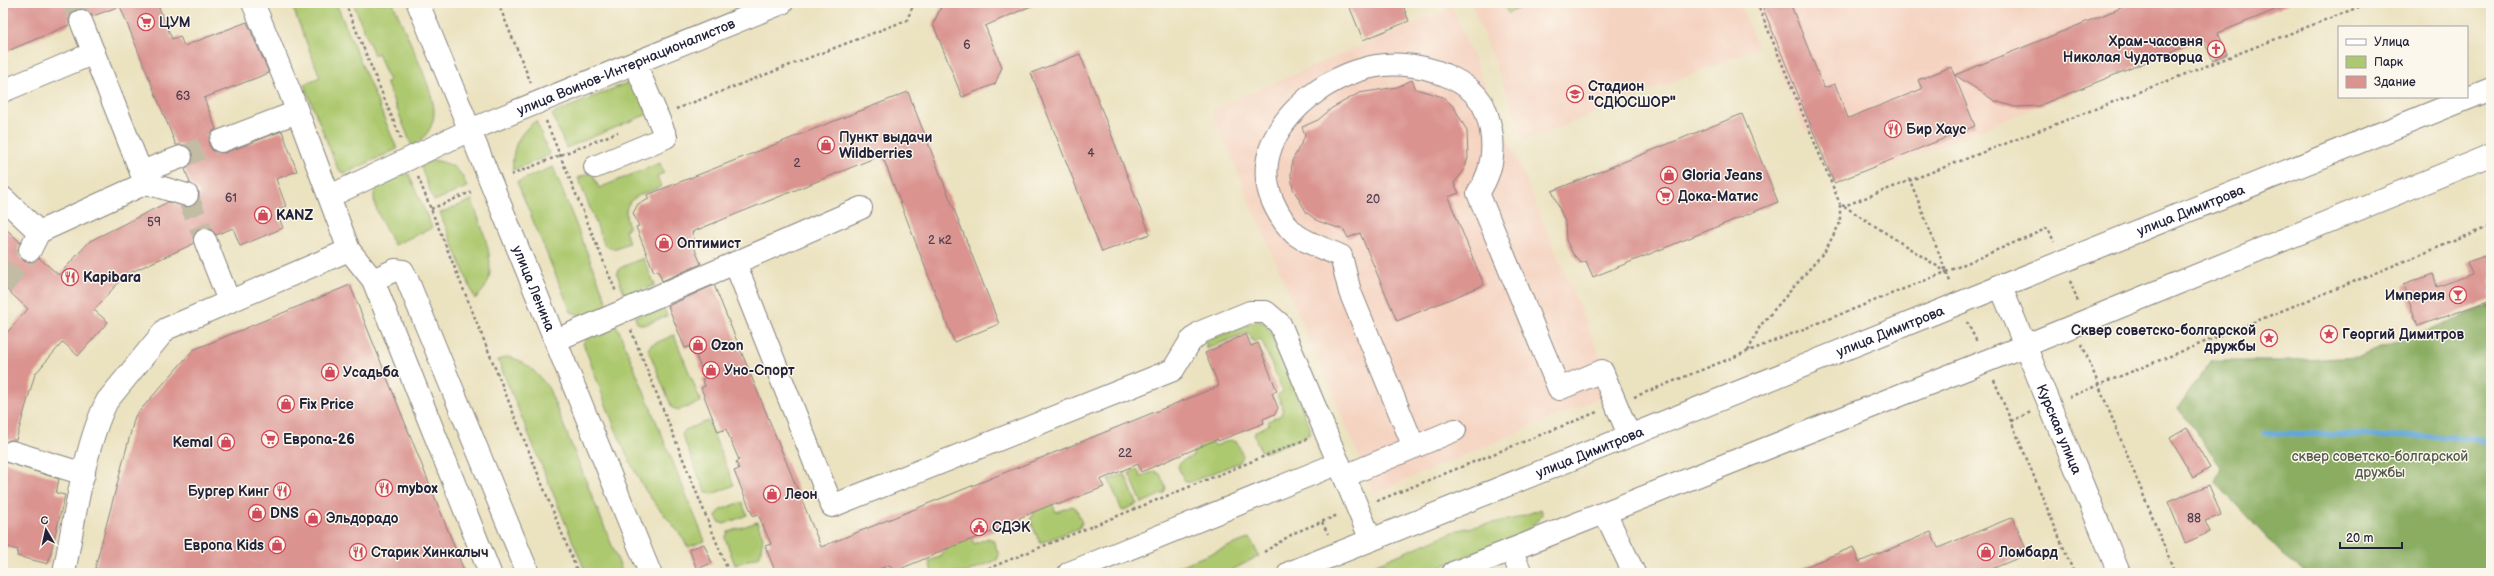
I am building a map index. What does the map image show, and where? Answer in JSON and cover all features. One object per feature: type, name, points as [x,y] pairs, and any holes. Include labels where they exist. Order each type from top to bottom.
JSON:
[{"type":"main road","points":[[253,3],[330,196],[349,250],[373,280],[490,573]]},
{"type":"main road","name":"улица Ленина","points":[[418,3],[650,573]]},
{"type":"main road","name":"улица Воинов-Интернационалистов","points":[[330,196],[470,130],[782,3]]},
{"type":"main road","points":[[81,21],[144,177],[187,195]]},
{"type":"main road","points":[[3,91],[94,53]]},
{"type":"main road","points":[[595,167],[666,137],[635,63]]},
{"type":"main road","points":[[1414,447],[1350,292],[1341,256],[1295,233],[1279,215],[1270,195],[1266,177],[1270,153],[1277,132],[1291,113],[1311,95],[1334,80],[1358,70],[1408,64],[1436,70],[1461,81],[1485,109],[1492,127],[1494,147],[1488,172],[1478,193],[1559,389],[1602,371],[1629,435]]},
{"type":"main road","name":"улица Димитрова","points":[[1289,573],[2000,285],[2491,89]]},
{"type":"main road","points":[[221,141],[297,112]]},
{"type":"main road","points":[[1453,573],[2024,346],[2491,155]]},
{"type":"main road","points":[[3,198],[35,241],[181,157]]},
{"type":"main road","points":[[556,340],[861,208]]},
{"type":"main road","points":[[205,240],[229,301]]},
{"type":"main road","points":[[64,573],[84,474],[107,401],[166,329],[349,250]]},
{"type":"main road","points":[[735,263],[832,506],[1173,370],[1190,342],[1201,332],[1250,312],[1266,312],[1280,324],[1371,540]]},
{"type":"main road","points":[[373,280],[395,270],[403,271],[528,573]]},
{"type":"main road","name":"Курская улица","points":[[2000,285],[2048,405],[2119,573]]},
{"type":"main road","points":[[1069,573],[1342,470],[1414,447],[1455,430]]},
{"type":"main road","points":[[12,452],[84,474]]},
{"type":"main road","points":[[1605,513],[1634,573]]},
{"type":"main road","points":[[1511,550],[1521,573]]},
{"type":"path","points":[[345,3],[578,573]]},
{"type":"path","points":[[498,3],[728,573]]},
{"type":"path","points":[[1748,351],[1760,326],[1825,251],[1840,223],[1840,204],[1757,3]]},
{"type":"path","points":[[1844,206],[1909,178],[2369,3]]},
{"type":"path","points":[[1909,178],[1958,303],[1978,345]]},
{"type":"path","points":[[1840,204],[1946,272]]},
{"type":"path","points":[[2011,421],[2491,226]]},
{"type":"path","points":[[1936,276],[2048,228],[2081,307],[2078,334],[2175,573]]},
{"type":"path","points":[[1992,374],[2074,573]]},
{"type":"path","points":[[978,573],[1326,431]]},
{"type":"shaded area","name":"Стадион \"СДЮСШОР\"","points":[[1471,3],[1740,3],[1758,48],[1525,141]]},
{"type":"shaded area","points":[[1753,3],[2292,3],[1878,171],[1854,112],[1805,131]]},
{"type":"shaded area","points":[[1452,7],[1615,391],[1375,493],[1211,110]]},
{"type":"green space","points":[[291,3],[336,3],[397,149],[346,173],[341,172],[337,167],[304,84],[320,77]]},
{"type":"green space","points":[[353,3],[393,3],[424,74],[433,102],[434,117],[425,136],[412,146],[386,82],[389,81],[378,53],[374,55]]},
{"type":"green space","points":[[1503,3],[1533,3],[1508,13]]},
{"type":"green space","points":[[634,80],[648,114],[566,148],[552,114]]},
{"type":"green space","points":[[536,121],[550,155],[513,170],[513,155],[517,142],[525,130]]},
{"type":"green space","points":[[433,160],[446,163],[455,168],[462,175],[467,187],[434,201],[420,165]]},
{"type":"green space","points":[[660,163],[664,173],[657,176],[661,187],[638,196],[628,204],[626,218],[629,228],[625,230],[629,243],[613,249],[605,246],[578,178],[592,172],[599,188]]},
{"type":"green space","points":[[553,167],[608,305],[583,316],[571,312],[517,182]]},
{"type":"green space","points":[[399,174],[409,174],[432,228],[394,245],[379,216],[374,200],[374,193],[379,185]]},
{"type":"green space","points":[[472,200],[490,259],[489,279],[487,285],[475,299],[440,213]]},
{"type":"green space","points":[[643,258],[655,285],[630,295],[625,295],[617,274],[620,268]]},
{"type":"green space","name":"сквер советско-болгарской дружбы","points":[[2491,305],[2491,573],[2306,573],[2282,554],[2215,482],[2221,467],[2178,408],[2211,361],[2288,361],[2358,357]]},
{"type":"green space","points":[[663,306],[667,316],[644,325],[637,323],[635,317]]},
{"type":"green space","points":[[1258,321],[1265,323],[1270,330],[1310,428],[1309,435],[1266,452],[1261,451],[1254,435],[1256,431],[1269,425],[1268,421],[1281,415],[1283,409],[1277,395],[1283,392],[1261,339],[1253,342],[1248,332],[1206,349],[1206,341]]},
{"type":"green space","points":[[610,324],[618,328],[705,541],[688,547],[677,530],[657,507],[645,490],[631,465],[609,413],[583,343],[593,331]]},
{"type":"green space","points":[[674,335],[701,402],[679,410],[672,408],[648,349],[651,345]]},
{"type":"green space","points":[[506,357],[519,360],[525,364],[541,378],[549,389],[623,573],[586,573],[498,360]]},
{"type":"green space","points":[[708,421],[734,485],[713,494],[705,491],[682,435],[685,430]]},
{"type":"green space","points":[[1211,439],[1215,446],[1230,440],[1237,442],[1243,456],[1240,462],[1191,482],[1185,482],[1178,467],[1180,462],[1193,456],[1193,452],[1199,449],[1198,445]]},
{"type":"green space","points":[[1137,469],[1141,477],[1154,471],[1160,474],[1166,488],[1164,493],[1142,503],[1129,473]]},
{"type":"green space","points":[[1125,474],[1137,504],[1122,511],[1109,480]]},
{"type":"green space","points":[[742,502],[747,515],[724,524],[719,522],[716,517],[720,510]]},
{"type":"green space","points":[[1052,503],[1056,512],[1072,506],[1076,508],[1082,523],[1079,528],[1040,543],[1030,520],[1035,510]]},
{"type":"green space","points":[[1541,509],[1543,515],[1524,533],[1425,573],[1355,573],[1458,530],[1517,518]]},
{"type":"green space","points":[[757,522],[763,537],[760,556],[735,565],[725,538],[728,532]]},
{"type":"green space","points":[[971,536],[974,544],[988,538],[993,540],[999,555],[997,560],[965,573],[932,573],[929,561],[942,556],[941,553],[946,551],[947,545]]},
{"type":"green space","points":[[1250,538],[1259,556],[1226,573],[1162,573]]},
{"type":"building","points":[[18,3],[157,3],[172,39],[180,36],[184,46],[247,22],[269,73],[204,98],[216,129],[211,133],[209,145],[213,151],[225,153],[282,131],[297,171],[276,179],[286,206],[276,210],[283,228],[240,246],[233,228],[216,235],[207,228],[201,228],[195,233],[193,244],[125,275],[94,310],[108,322],[78,356],[63,342],[35,374],[16,440],[9,440],[3,444],[3,337],[28,309],[3,286],[3,226],[20,242],[18,251],[24,261],[31,262],[39,258],[59,275],[90,241],[168,202],[190,207],[195,204],[199,198],[199,192],[190,183],[185,169],[193,159],[193,152],[183,145],[176,145],[120,6],[93,16],[83,9],[76,10],[69,19],[69,25],[3,53],[3,9]]},
{"type":"building","points":[[943,3],[1038,3],[985,26],[1002,67],[995,84],[962,97],[933,24]]},
{"type":"building","points":[[1348,3],[1402,3],[1409,21],[1363,40]]},
{"type":"building","points":[[1761,3],[1790,3],[1824,88],[1835,84],[1848,118],[1922,89],[1918,80],[1951,67],[1975,126],[1834,183]]},
{"type":"building","points":[[2133,3],[2290,4],[2218,33],[2227,54],[2213,61],[2203,39],[2038,106],[2015,107],[1995,101],[1955,75]]},
{"type":"building","points":[[1080,54],[1150,234],[1102,252],[1031,73]]},
{"type":"building","points":[[1412,80],[1416,89],[1443,97],[1454,107],[1467,131],[1468,158],[1463,172],[1454,183],[1459,193],[1448,197],[1484,285],[1397,321],[1360,233],[1348,238],[1344,230],[1318,221],[1307,213],[1293,189],[1291,175],[1292,161],[1305,136],[1302,127],[1318,120],[1332,108],[1359,93],[1397,87]]},
{"type":"building","points":[[908,92],[999,324],[954,342],[882,155],[692,232],[695,241],[692,242],[701,264],[662,281],[658,270],[654,272],[636,227],[639,226],[633,213],[638,204],[649,199],[647,195]]},
{"type":"building","name":"Дока-Матис","points":[[1742,114],[1778,202],[1593,277],[1586,261],[1581,263],[1573,254],[1566,240],[1565,222],[1552,191]]},
{"type":"building","points":[[2491,254],[2491,300],[2418,326],[2403,285],[2433,274],[2437,287],[2472,274],[2467,262]]},
{"type":"building","name":"Европа-26","points":[[350,285],[465,573],[111,573],[95,568],[135,416],[193,350]]},
{"type":"building","points":[[714,285],[821,547],[1219,386],[1205,353],[1246,334],[1251,346],[1258,343],[1277,391],[1272,393],[1278,408],[1275,414],[1263,419],[1264,423],[1218,441],[1218,439],[1141,472],[1138,464],[1100,480],[1104,487],[1057,505],[1056,503],[1019,518],[1020,521],[936,553],[893,572],[890,565],[869,573],[776,573],[765,546],[771,544],[758,514],[753,516],[734,471],[739,469],[736,462],[739,460],[726,429],[718,432],[701,388],[705,386],[702,379],[705,378],[692,346],[685,348],[668,306]]},
{"type":"building","points":[[2187,428],[2210,468],[2193,478],[2170,438]]},
{"type":"building","points":[[3,461],[59,479],[56,493],[65,495],[48,564],[17,556],[18,550],[3,546]]},
{"type":"building","points":[[2209,485],[2221,515],[2205,521],[2210,532],[2185,543],[2168,502]]},
{"type":"building","points":[[2013,517],[2028,554],[1982,573],[1790,573],[1853,547],[1859,562],[1931,532],[1938,548]]},
{"type":"building","points":[[704,544],[712,563],[697,569],[689,549]]},
{"type":"waterway","points":[[2265,433],[2473,438],[2491,442]]},
{"type":"tunnel","points":[[73,3],[81,21]]},
{"type":"tunnel","points":[[181,157],[221,141]]},
{"type":"tunnel","points":[[187,195],[205,240]]},
{"type":"tunnel","points":[[3,285],[30,250]]},
{"type":"place","name":"ЦУМ","points":[[146,22]]},
{"type":"place","name":"Храм-часовня Николая Чудотворца","points":[[2216,49]]},
{"type":"place","name":"Стадион \"СДЮСШОР\"","points":[[1575,94]]},
{"type":"place","name":"Бир Хаус","points":[[1893,129]]},
{"type":"place","name":"Пункт выдачи Wildberries","points":[[826,145]]},
{"type":"place","name":"Gloria Jeans","points":[[1669,175]]},
{"type":"place","name":"Дока-Матис","points":[[1665,196]]},
{"type":"place","name":"KANZ","points":[[263,215]]},
{"type":"place","name":"Оптимист","points":[[664,243]]},
{"type":"place","name":"Kapibara","points":[[70,277]]},
{"type":"place","name":"Империя","points":[[2458,295]]},
{"type":"place","name":"Георгий Димитров","points":[[2329,334]]},
{"type":"place","name":"Сквер советско-болгарской дружбы","points":[[2269,338]]},
{"type":"place","name":"Ozon","points":[[698,345]]},
{"type":"place","name":"Уно-Спорт","points":[[711,370]]},
{"type":"place","name":"Усадьба","points":[[330,372]]},
{"type":"place","name":"Fix Price","points":[[286,404]]},
{"type":"place","name":"Европа-26","points":[[270,439]]},
{"type":"place","name":"Kemal","points":[[226,442]]},
{"type":"place","name":"mybox","points":[[384,488]]},
{"type":"place","name":"Бургер Кинг","points":[[282,491]]},
{"type":"place","name":"Леон","points":[[772,494]]},
{"type":"place","name":"DNS","points":[[257,513]]},
{"type":"place","name":"Эльдорадо","points":[[313,518]]},
{"type":"place","name":"СДЭК","points":[[979,527]]},
{"type":"place","name":"Европа Kids","points":[[277,545]]},
{"type":"place","name":"Старик Хинкалыч","points":[[358,552]]},
{"type":"place","name":"Ломбард","points":[[1986,552]]}]
